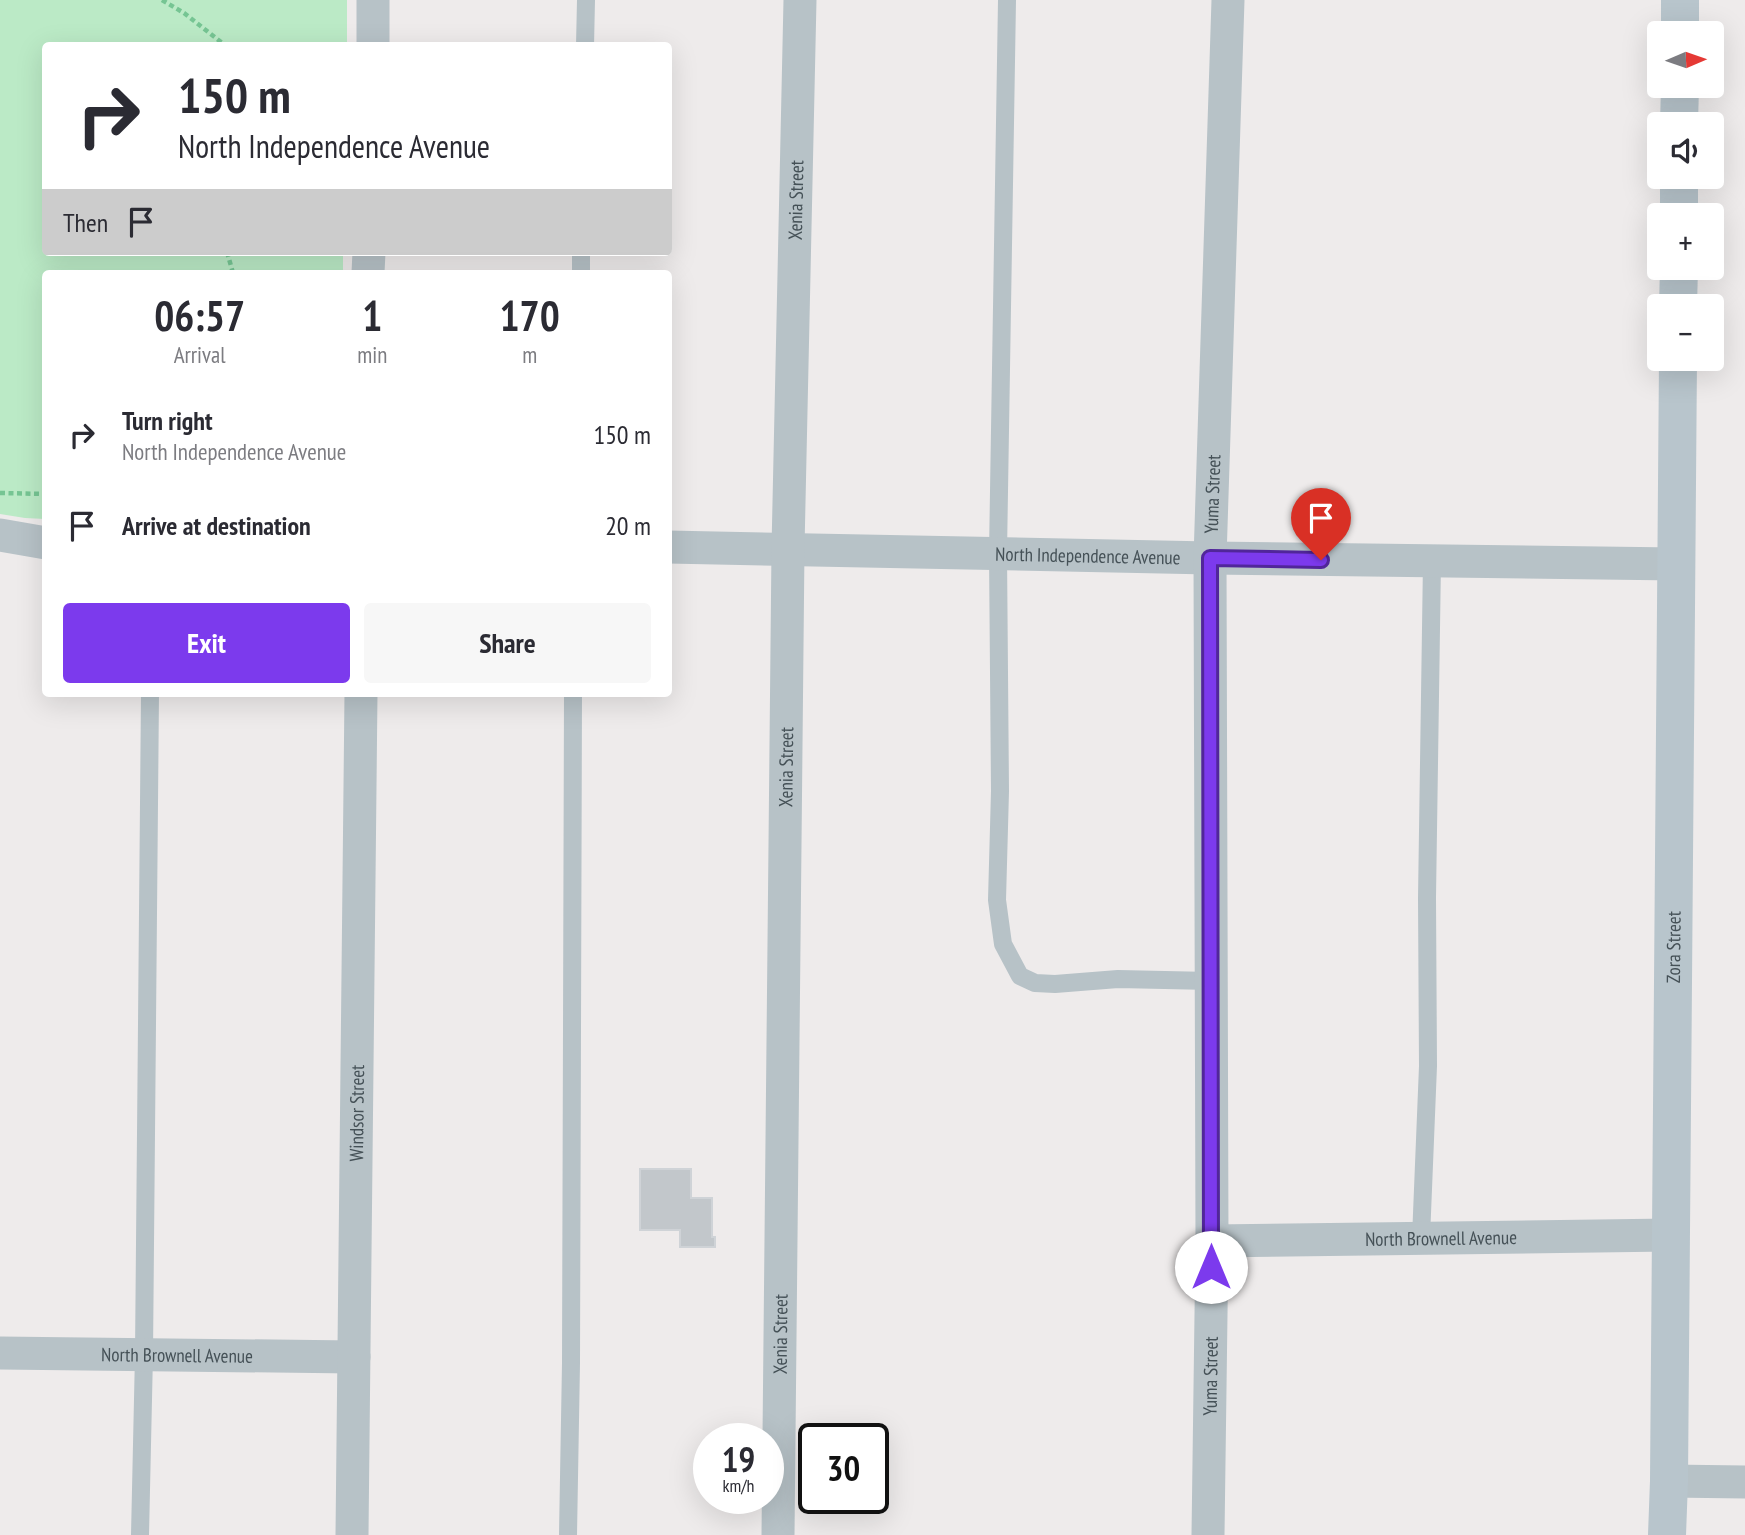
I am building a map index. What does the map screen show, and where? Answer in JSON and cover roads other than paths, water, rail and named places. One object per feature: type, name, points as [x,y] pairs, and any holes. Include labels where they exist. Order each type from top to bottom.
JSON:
[{"type":"main road","points":[[1680,0],[1680,21]]},
{"type":"main road","name":"Zora Street","points":[[1667,1535],[1678,371]]},
{"type":"street","points":[[373,0],[373,42]]},
{"type":"street","name":"Xenia Street","points":[[778,1535],[788,548],[800,0]]},
{"type":"street","name":"Yuma Street","points":[[1208,1535],[1212,1241],[1210,558],[1228,0]]},
{"type":"street","points":[[0,535],[42,541]]},
{"type":"street","name":"North Independence Avenue","points":[[672,547],[1677,564]]},
{"type":"street","name":"Windsor Street","points":[[352,1535],[361,697]]},
{"type":"street","name":"North Brownell Avenue","points":[[1212,1241],[1670,1236]]},
{"type":"street","name":"North Brownell Avenue","points":[[0,1353],[354,1356]]},
{"type":"street","points":[[1669,1481],[1745,1482]]},
{"type":"lane","points":[[585,42],[586,0]]},
{"type":"lane","points":[[1007,0],[998,553],[1000,792],[997,900],[1003,944],[1020,976],[1035,983],[1118,979],[1211,981]]},
{"type":"lane","points":[[1421,1238],[1428,1066],[1427,859],[1432,561]]},
{"type":"lane","points":[[140,1535],[150,697]]},
{"type":"lane","points":[[568,1535],[573,697]]}]
